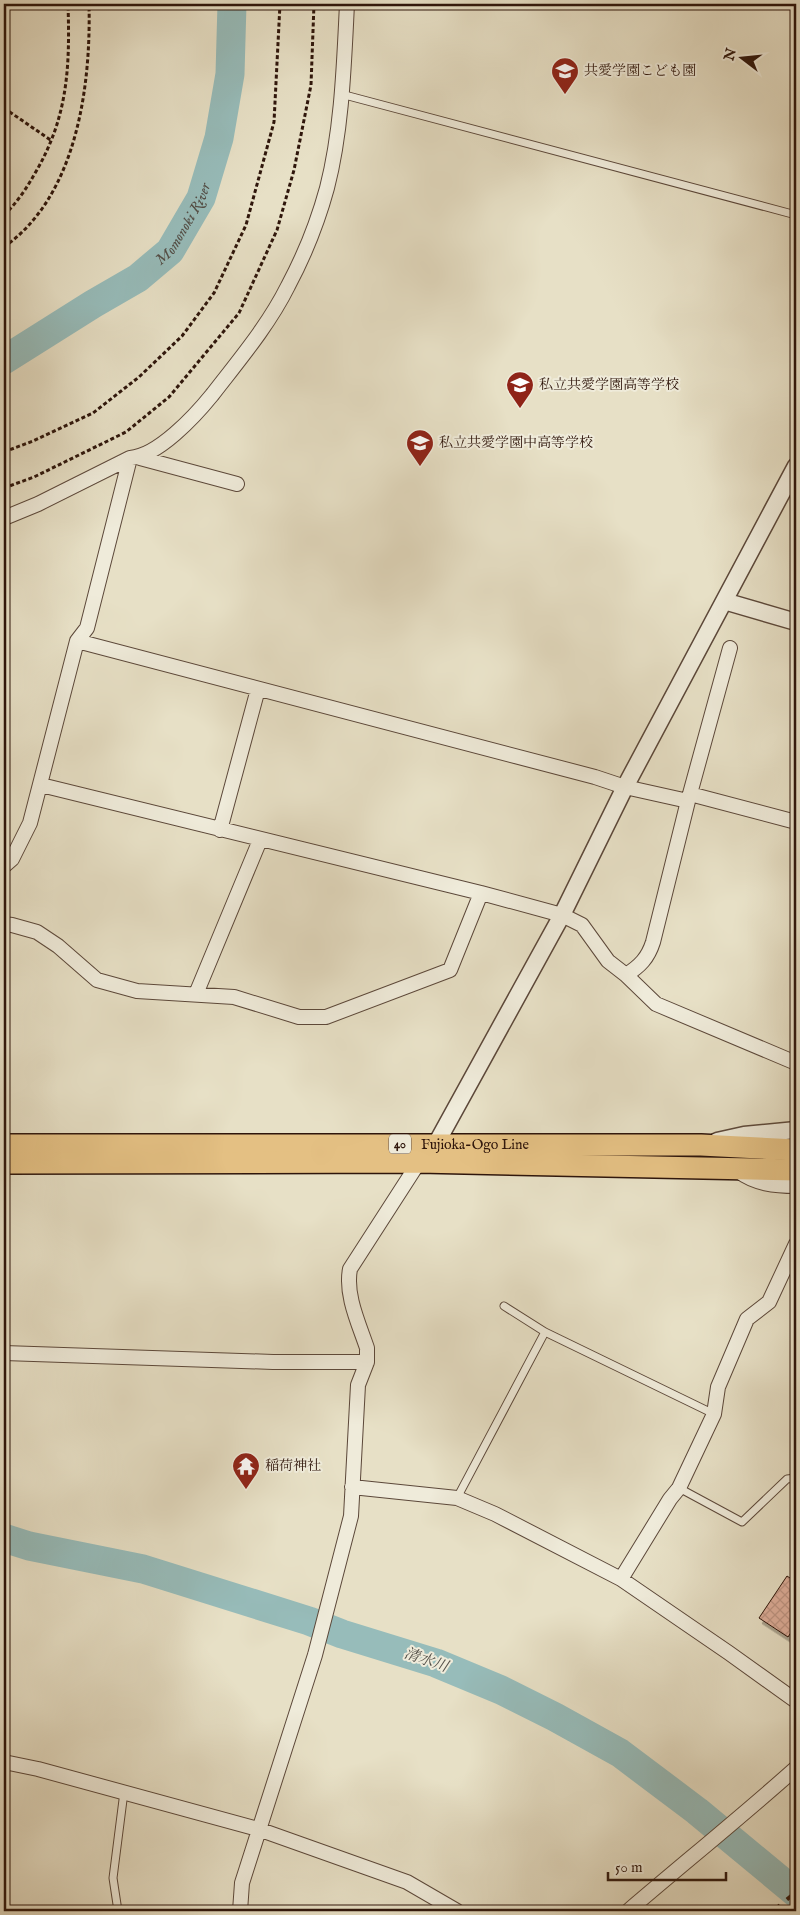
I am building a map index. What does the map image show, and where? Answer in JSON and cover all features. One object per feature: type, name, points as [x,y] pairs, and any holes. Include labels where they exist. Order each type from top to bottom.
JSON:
[{"type":"main road","name":"Fujioka-Ogo Line","points":[[4,1145],[701,1145],[796,1150]]},
{"type":"main road","name":"Fujioka-Ogo Line","points":[[4,1163],[419,1162],[796,1170]]},
{"type":"street","points":[[4,518],[135,458],[167,440],[201,408],[245,353],[272,314],[288,286],[316,221],[327,189],[334,154],[341,94],[347,4]]},
{"type":"street","points":[[135,458],[236,484]]},
{"type":"street","points":[[4,866],[12,859],[30,823],[77,641],[88,628],[135,458]]},
{"type":"street","points":[[240,1911],[242,1883],[315,1655],[351,1516],[358,1385],[367,1362],[367,1348],[351,1293],[350,1269],[419,1162],[436,1144],[562,915],[625,787],[796,466]]},
{"type":"street","points":[[724,601],[796,622]]},
{"type":"street","points":[[77,641],[625,787],[689,797],[796,822]]},
{"type":"street","points":[[626,975],[643,962],[650,953],[689,797],[730,648]]},
{"type":"street","points":[[220,830],[258,689]]},
{"type":"street","points":[[41,785],[481,893],[562,915],[582,926],[608,961],[626,975],[656,1004],[796,1063]]},
{"type":"street","points":[[196,994],[260,840]]},
{"type":"street","points":[[4,924],[38,932],[58,946],[97,980],[137,991],[234,997],[299,1017],[326,1017],[450,970],[481,893]]},
{"type":"street","points":[[701,1145],[744,1135],[796,1130]]},
{"type":"street","points":[[734,1168],[747,1178],[765,1183],[796,1186]]},
{"type":"street","points":[[621,1579],[670,1499],[679,1488],[714,1414],[718,1387],[748,1319],[769,1302],[796,1244]]},
{"type":"street","points":[[4,1353],[273,1362],[367,1362]]},
{"type":"street","points":[[352,1487],[457,1498],[495,1514],[621,1579],[796,1701]]},
{"type":"street","points":[[4,1762],[38,1769],[258,1829],[407,1882],[457,1911]]},
{"type":"street","points":[[628,1911],[712,1839],[739,1819],[796,1768]]},
{"type":"lane","points":[[341,94],[796,215]]},
{"type":"lane","points":[[504,1306],[545,1332],[714,1414]]},
{"type":"lane","points":[[457,1498],[545,1332]]},
{"type":"lane","points":[[679,1488],[742,1522],[788,1479],[796,1478]]},
{"type":"lane","points":[[118,1911],[113,1878],[124,1792]]},
{"type":"path","points":[[4,215],[27,186],[52,141],[63,102],[67,76],[70,50],[68,4]]},
{"type":"path","points":[[4,247],[35,218],[57,183],[75,137],[86,91],[90,44],[89,4]]},
{"type":"path","points":[[4,452],[33,441],[92,413],[140,377],[182,336],[214,293],[246,225],[274,122],[280,4]]},
{"type":"path","points":[[4,488],[34,477],[126,432],[169,397],[239,313],[277,230],[294,170],[311,85],[314,4]]},
{"type":"path","points":[[4,108],[52,141]]},
{"type":"building","points":[[787,1576],[796,1582],[796,1625],[788,1637],[759,1618]]},
{"type":"waterway","name":"Momonoki River","points":[[4,360],[138,278],[170,251],[201,198],[219,138],[230,74],[232,4]]},
{"type":"waterway","name":"清水川","points":[[4,1538],[29,1546],[143,1569],[436,1663],[501,1690],[620,1753],[697,1811],[796,1893]]},
{"type":"railway","points":[[773,1911],[796,1892]]},
{"type":"railway","points":[[787,1911],[796,1903]]},
{"type":"place","name":"共愛学園こども園","points":[[565,95]]},
{"type":"place","name":"私立共愛学園高等学校","points":[[520,409]]},
{"type":"place","name":"私立共愛学園中高等学校","points":[[420,467]]},
{"type":"place","name":"稲荷神社","points":[[246,1490]]}]
